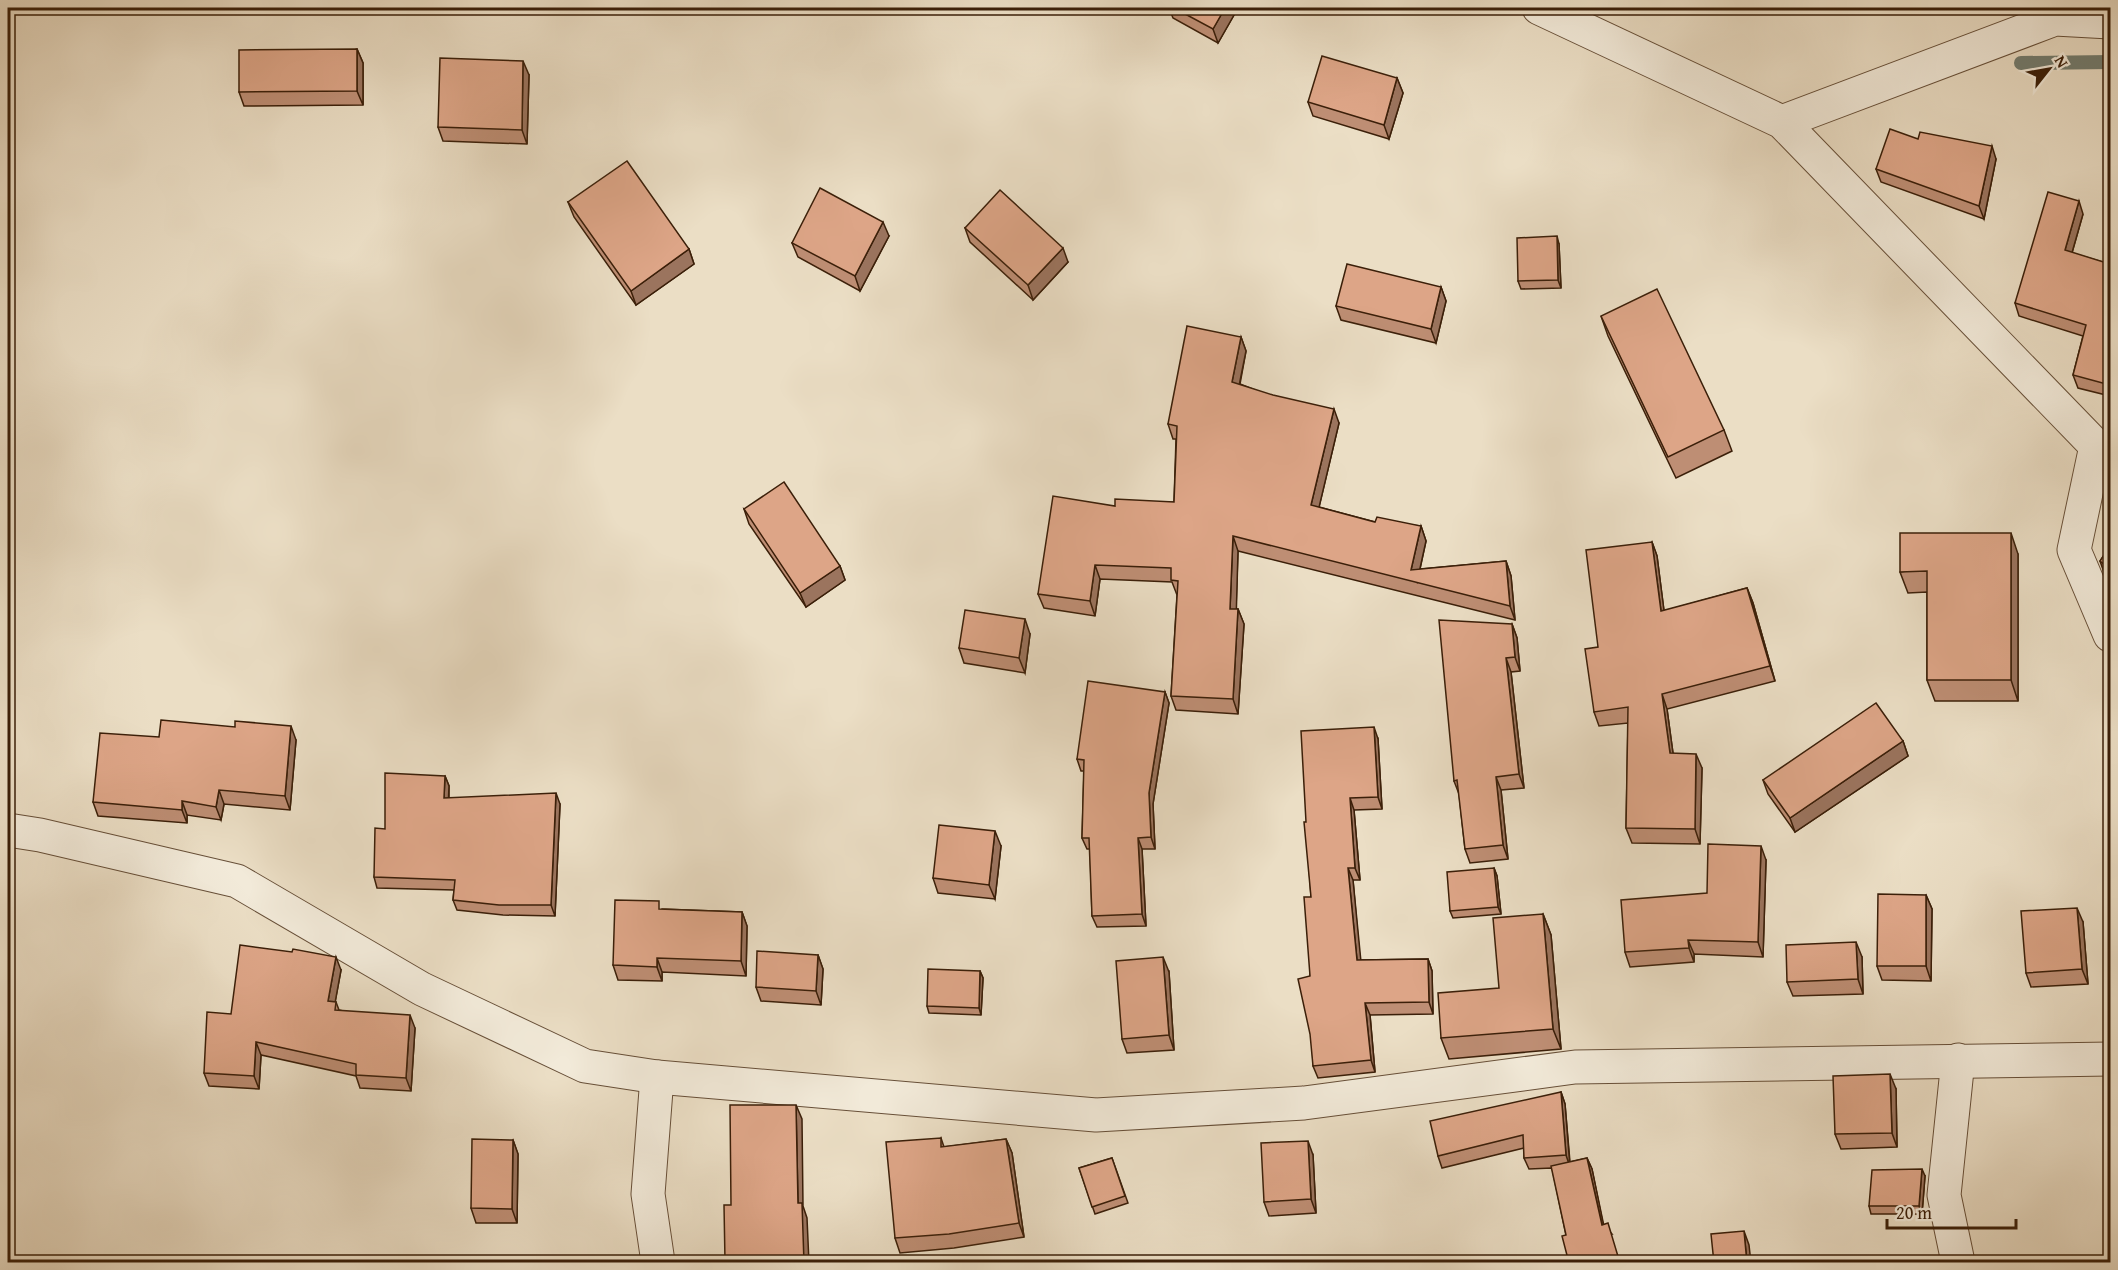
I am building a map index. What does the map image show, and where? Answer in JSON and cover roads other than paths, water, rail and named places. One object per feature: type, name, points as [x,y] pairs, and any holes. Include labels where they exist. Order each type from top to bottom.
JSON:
[{"type":"street","points":[[1539,8],[1782,122],[2104,450],[2074,550],[2110,635]]},
{"type":"street","points":[[1782,122],[2055,20],[2110,22]]},
{"type":"street","points":[[8,830],[237,881],[422,989],[585,1066],[657,1077],[1096,1115],[1304,1103],[1575,1066],[2110,1059]]},
{"type":"street","points":[[1958,1060],[1944,1195],[1958,1263]]},
{"type":"street","points":[[657,1077],[648,1194],[658,1263]]},
{"type":"waterway","points":[[2021,63],[2110,62]]}]
